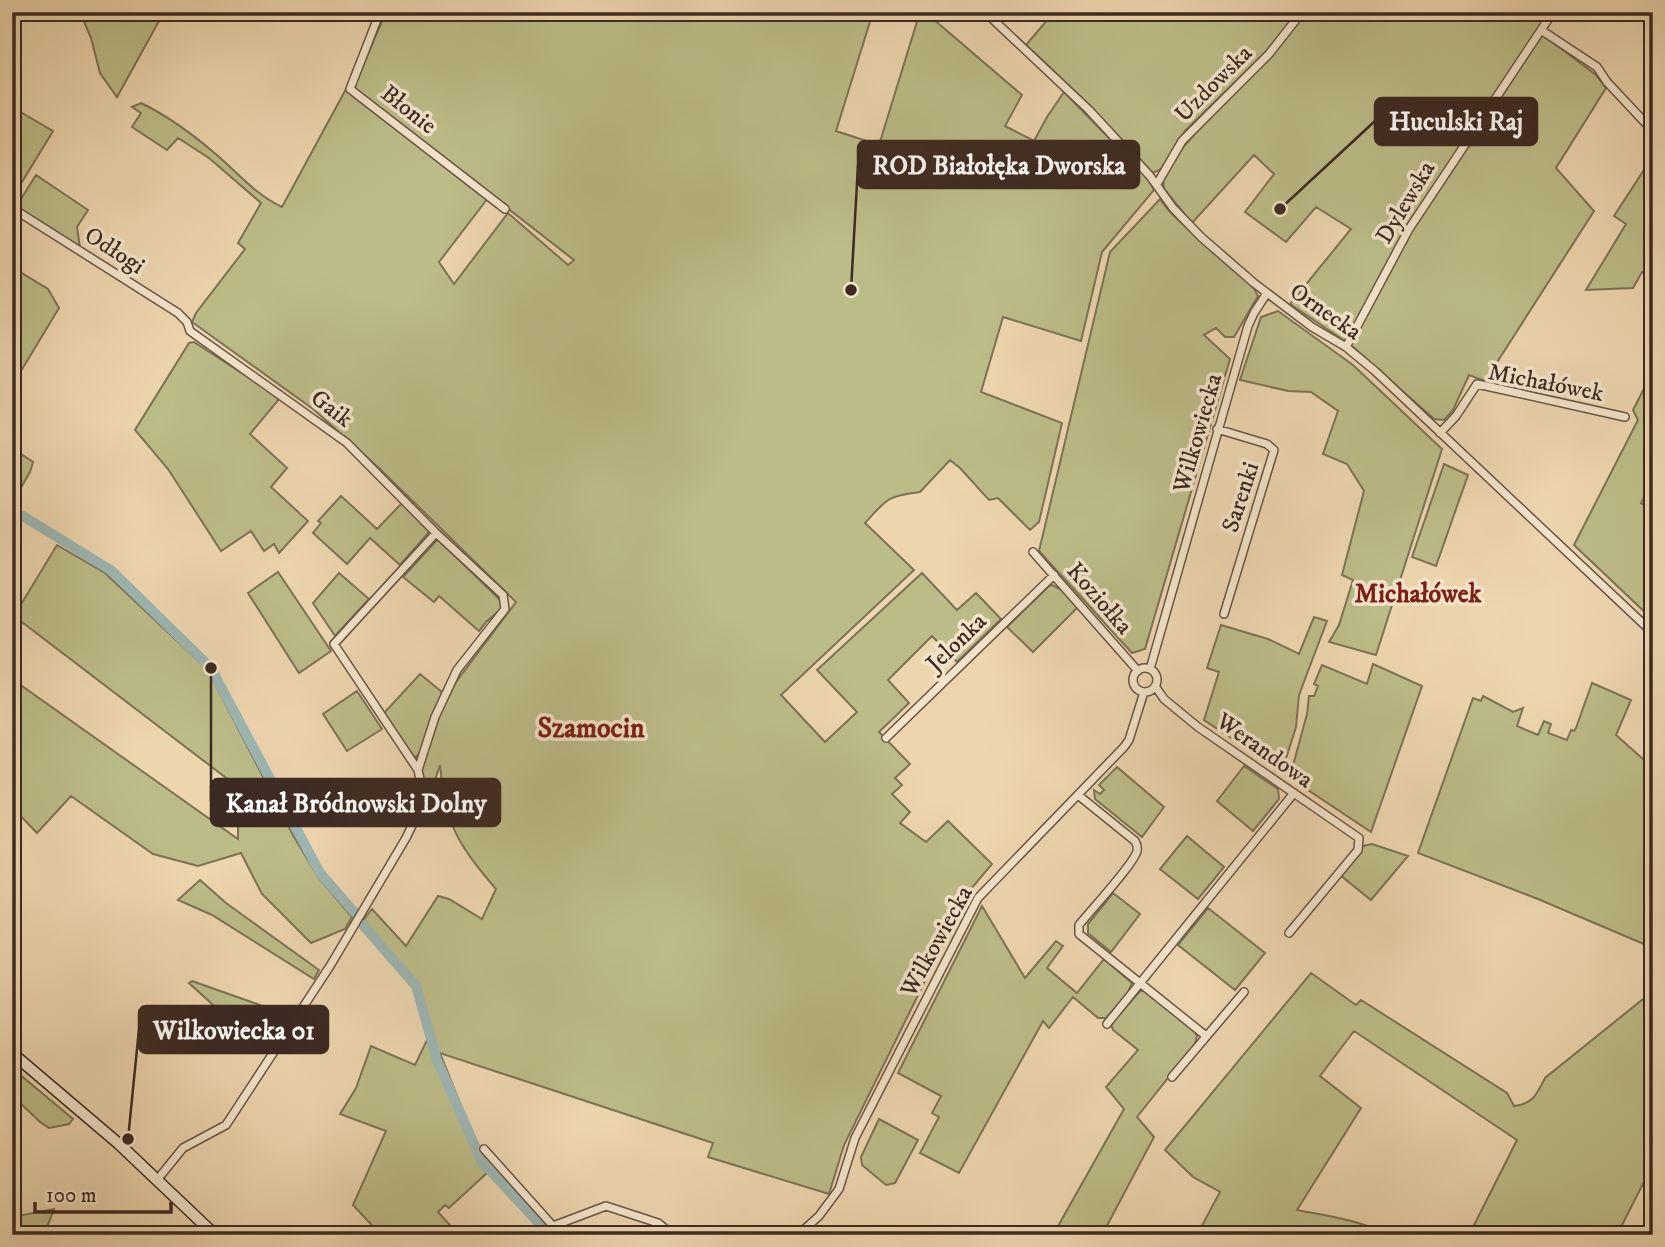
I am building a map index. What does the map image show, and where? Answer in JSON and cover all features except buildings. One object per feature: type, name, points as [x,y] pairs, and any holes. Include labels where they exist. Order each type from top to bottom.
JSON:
[{"type":"main road","points":[[12,1053],[118,1144],[215,1235]]},
{"type":"street","name":"Ornecka","points":[[985,12],[1089,110],[1157,184],[1184,221],[1268,293],[1312,327],[1346,347],[1653,633]]},
{"type":"street","name":"Uzdowska","points":[[1157,184],[1182,141],[1269,54],[1302,12]]},
{"type":"street","name":"Dylewska","points":[[1346,347],[1409,229],[1553,12]]},
{"type":"street","name":"Błonie","points":[[379,14],[350,89],[505,209]]},
{"type":"street","points":[[1541,30],[1597,67],[1607,82],[1653,131]]},
{"type":"street","name":"Odłogi","points":[[12,208],[178,313],[187,322],[190,331]]},
{"type":"street","name":"Wilkowiecka","points":[[1150,669],[1248,327],[1268,293]]},
{"type":"street","name":"Gaik","points":[[190,331],[347,443],[503,596],[505,609],[457,670],[435,717],[418,770]]},
{"type":"street","name":"Michałówek","points":[[1440,433],[1457,416],[1477,384],[1625,417]]},
{"type":"street","name":"Sarenki","points":[[1217,429],[1267,444],[1274,450],[1224,614]]},
{"type":"street","points":[[157,1180],[183,1148],[226,1125],[330,966],[420,810],[423,794],[418,770],[334,644],[436,533]]},
{"type":"street","name":"Koziołka","points":[[1033,552],[1138,671]]},
{"type":"street","name":"Jelonka","points":[[886,737],[1054,575]]},
{"type":"street","points":[[1150,669],[1156,674],[1156,686],[1144,692],[1134,684],[1134,677],[1138,671],[1150,669]]},
{"type":"street","name":"Werandowa","points":[[1156,686],[1164,699],[1198,727],[1359,838],[1359,850],[1289,933]]},
{"type":"street","name":"Wilkowiecka","points":[[798,1235],[819,1216],[839,1189],[855,1138],[978,898],[1129,740],[1144,692]]},
{"type":"street","points":[[1107,1024],[1294,793]]},
{"type":"street","points":[[1078,795],[1138,846],[1137,853],[1079,925],[1080,934],[1206,1035]]},
{"type":"street","points":[[1172,1077],[1244,992]]},
{"type":"street","points":[[484,1149],[554,1226],[606,1206],[658,1223],[673,1235]]},
{"type":"green space","points":[[80,12],[164,12],[117,97],[100,73],[91,38]]},
{"type":"green space","points":[[383,12],[873,12],[836,131],[879,145],[920,12],[925,12],[1022,95],[1005,126],[1034,141],[1064,92],[1147,177],[1154,190],[1102,252],[1081,341],[1003,317],[981,392],[1062,423],[1039,522],[1030,530],[998,498],[989,500],[950,460],[920,492],[888,500],[865,523],[914,570],[781,695],[825,742],[857,712],[817,670],[922,573],[957,610],[976,593],[1001,619],[957,662],[932,636],[888,680],[909,703],[879,732],[910,764],[895,778],[902,785],[892,794],[910,812],[900,823],[926,842],[948,821],[992,864],[970,890],[844,1145],[829,1194],[708,1157],[713,1143],[440,1053],[486,1163],[544,1226],[538,1228],[537,1223],[488,1172],[449,1208],[445,1205],[438,1212],[459,1235],[381,1235],[353,1205],[386,1131],[340,1114],[356,1088],[371,1046],[415,1065],[428,1038],[414,989],[359,926],[372,909],[406,946],[438,896],[449,899],[482,919],[496,889],[456,833],[446,804],[440,765],[433,786],[427,787],[420,772],[434,725],[456,682],[516,602],[380,469],[313,409],[192,322],[245,249],[238,243],[261,203],[209,158],[178,138],[167,150],[132,127],[141,113],[132,107],[141,103],[171,120],[256,190],[282,207],[346,89],[488,198],[439,262],[454,284],[508,213],[568,265],[574,260],[353,88],[383,19]]},
{"type":"green space","points":[[1054,12],[1299,12],[1266,52],[1185,131],[1161,169],[1153,173],[1026,45]]},
{"type":"green space","points":[[1304,12],[1549,12],[1538,31],[1596,75],[1606,88],[1556,168],[1594,211],[1485,381],[1469,375],[1453,410],[1444,420],[1434,419],[1352,346],[1290,304],[1351,229],[1316,207],[1286,242],[1245,212],[1274,174],[1254,155],[1192,223],[1164,189],[1163,177],[1178,153]]},
{"type":"green space","points":[[12,107],[53,131],[22,182],[12,189]]},
{"type":"green space","points":[[1653,156],[1653,278],[1642,272],[1633,288],[1586,290],[1626,224],[1614,216]]},
{"type":"green space","points":[[36,175],[88,210],[77,227],[80,248],[16,207]]},
{"type":"green space","points":[[1160,199],[1183,225],[1239,270],[1258,296],[1234,337],[1225,337],[1216,328],[1204,335],[1230,359],[1145,649],[1132,653],[1039,551],[1110,252]]},
{"type":"green space","points":[[12,267],[48,289],[59,308],[12,386]]},
{"type":"green space","points":[[1278,311],[1353,365],[1442,449],[1376,655],[1329,642],[1339,625],[1353,580],[1342,575],[1364,491],[1347,464],[1323,454],[1338,411],[1311,392],[1288,391],[1240,380],[1261,317]]},
{"type":"green space","points":[[194,342],[280,398],[250,434],[287,468],[271,487],[308,521],[279,553],[274,544],[264,551],[251,531],[221,551],[168,469],[135,430],[189,343]]},
{"type":"green space","points":[[1653,371],[1653,480],[1641,503],[1653,510],[1651,618],[1574,545],[1638,420],[1633,410]]},
{"type":"green space","points":[[12,448],[33,462],[12,503]]},
{"type":"green space","points":[[1444,464],[1468,475],[1436,566],[1412,557]]},
{"type":"green space","points":[[341,496],[377,529],[402,503],[430,531],[400,565],[370,538],[347,564],[313,533],[321,523],[318,521]]},
{"type":"green space","points":[[438,539],[501,601],[501,609],[479,631],[439,596],[434,602],[403,577]]},
{"type":"green space","points":[[57,545],[105,573],[208,670],[293,835],[318,877],[352,917],[345,929],[311,943],[262,894],[241,853],[198,866],[153,854],[71,796],[37,833],[12,807],[12,679],[238,839],[238,787],[14,616]]},
{"type":"green space","points":[[278,572],[331,651],[299,673],[248,593]]},
{"type":"green space","points":[[339,573],[369,599],[335,636],[313,603]]},
{"type":"green space","points":[[1052,585],[1062,590],[1078,607],[1033,652],[1007,627]]},
{"type":"green space","points":[[1314,617],[1327,621],[1299,695],[1296,727],[1283,768],[1278,769],[1204,720],[1219,672],[1207,668],[1221,625],[1268,639],[1299,654]]},
{"type":"green space","points":[[1373,664],[1422,686],[1371,832],[1293,780],[1291,773],[1307,714],[1309,696],[1314,696],[1318,686],[1314,684],[1322,665],[1367,684]]},
{"type":"green space","points":[[420,674],[442,692],[420,753],[416,757],[384,713]]},
{"type":"green space","points":[[1592,683],[1631,700],[1616,735],[1653,768],[1653,948],[1538,899],[1418,853],[1473,698],[1481,701],[1483,696],[1513,712],[1523,708],[1517,726],[1538,735],[1544,721],[1551,724],[1548,733],[1567,740],[1571,730],[1576,728]]},
{"type":"green space","points":[[357,691],[382,729],[347,751],[323,714]]},
{"type":"green space","points":[[1244,766],[1278,789],[1279,799],[1253,831],[1217,801]]},
{"type":"green space","points":[[1117,767],[1164,807],[1142,837],[1095,799],[1094,790],[1100,794],[1104,790],[1099,785]]},
{"type":"green space","points":[[1187,836],[1224,867],[1198,899],[1160,869]]},
{"type":"green space","points":[[1372,844],[1408,856],[1371,900],[1340,875],[1363,846]]},
{"type":"green space","points":[[200,880],[226,903],[319,970],[314,979],[212,915],[178,900]]},
{"type":"green space","points":[[1113,893],[1140,914],[1111,952],[1088,933],[1088,924]]},
{"type":"green space","points":[[982,906],[1025,978],[1056,941],[1063,946],[1047,968],[1077,993],[1104,959],[1132,983],[1127,995],[1106,1018],[1098,1018],[1073,997],[1049,1028],[1043,1021],[959,1173],[920,1153],[939,1117],[932,1113],[941,1096],[898,1073]]},
{"type":"green space","points":[[1208,908],[1265,953],[1235,990],[1178,945]]},
{"type":"green space","points":[[1311,973],[1356,1005],[1361,1000],[1507,1093],[1514,1106],[1530,1100],[1545,1078],[1653,991],[1653,1164],[1617,1235],[1469,1235],[1517,1140],[1354,1031],[1320,1076],[1361,1108],[1297,1210],[1355,1222],[1389,1235],[1197,1235],[1220,1192],[1193,1177],[1165,1150]]},
{"type":"green space","points":[[192,981],[260,1005],[237,1034],[231,1028],[234,1024],[189,983]]},
{"type":"green space","points":[[1140,991],[1145,991],[1193,1029],[1197,1036],[1195,1044],[1137,1117],[1154,1137],[1102,1235],[1053,1235],[1124,1109],[1106,1087],[1138,1050],[1113,1030],[1111,1024]]},
{"type":"green space","points":[[12,1068],[73,1119],[69,1124],[49,1128],[16,1099],[12,1095]]},
{"type":"green space","points":[[879,1119],[918,1140],[895,1183],[886,1185],[862,1165],[861,1157]]},
{"type":"green space","points":[[54,1209],[46,1230],[34,1235],[12,1235],[12,1217]]},
{"type":"waterway","points":[[23,516],[112,571],[211,668],[320,873],[355,913]]},
{"type":"waterway","points":[[363,925],[416,986],[437,1060],[482,1162],[539,1223]]},
{"type":"place","name":"Huculski Raj","points":[[1280,209]]},
{"type":"place","name":"ROD Białołęka Dworska","points":[[851,290]]},
{"type":"place","name":"Kanał Bródnowski Dolny","points":[[211,668]]},
{"type":"place","name":"Wilkowiecka 01","points":[[128,1139]]},
{"type":"district","name":"Michałówek","points":[[1418,593]]},
{"type":"district","name":"Szamocin","points":[[591,727]]}]
